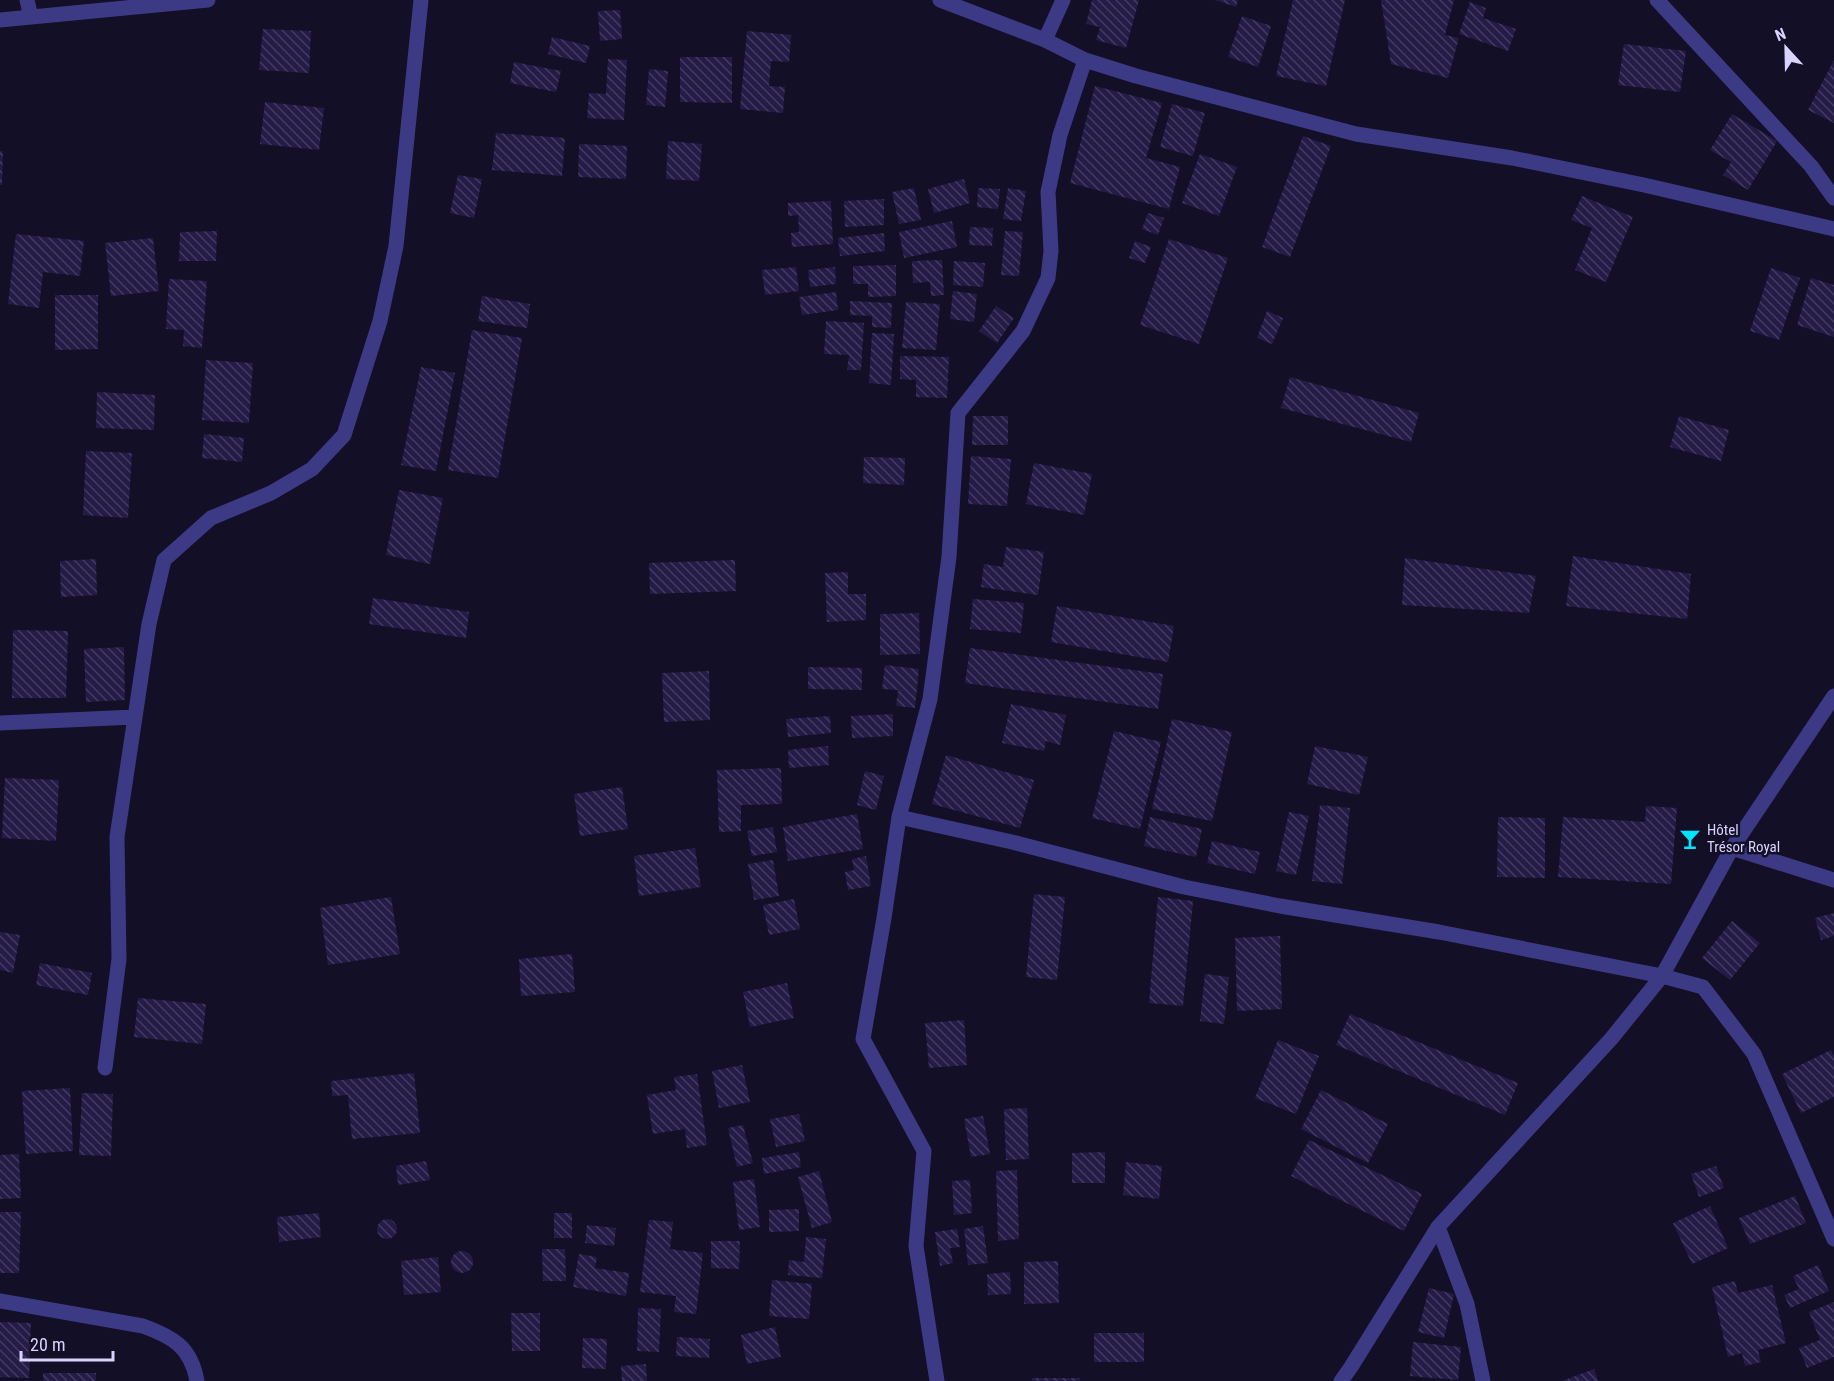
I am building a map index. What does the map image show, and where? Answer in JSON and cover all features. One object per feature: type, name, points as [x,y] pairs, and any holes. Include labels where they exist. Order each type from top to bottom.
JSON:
[{"type":"street","points":[[27,0],[31,17]]},
{"type":"street","points":[[0,21],[208,0]]},
{"type":"street","points":[[105,1068],[119,959],[117,837],[149,624],[164,560],[211,518],[271,493],[312,469],[344,435],[380,321],[396,246],[421,0]]},
{"type":"street","points":[[940,0],[1045,40],[1085,60],[1136,76],[1356,134],[1512,158],[1644,185],[1834,229]]},
{"type":"street","points":[[1045,40],[1063,0]]},
{"type":"street","points":[[1657,0],[1811,166],[1834,198]]},
{"type":"street","points":[[937,1381],[916,1246],[924,1151],[863,1039],[899,817],[930,699],[949,557],[958,413],[1023,331],[1048,278],[1052,251],[1048,192],[1060,135],[1085,60]]},
{"type":"street","points":[[1341,1381],[1438,1227],[1611,1039],[1662,976],[1732,848],[1834,696]]},
{"type":"street","points":[[0,723],[135,717]]},
{"type":"street","points":[[899,817],[1012,842],[1184,887],[1439,933],[1662,976],[1703,987],[1754,1054],[1834,1239]]},
{"type":"street","points":[[1732,848],[1834,880]]},
{"type":"street","points":[[1438,1227],[1467,1304],[1483,1381]]},
{"type":"street","points":[[0,1302],[143,1326],[166,1335],[183,1347],[194,1365],[197,1381]]},
{"type":"building","points":[[1092,0],[1139,0],[1126,48],[1096,40],[1100,27],[1086,24]]},
{"type":"building","points":[[1215,0],[1238,0],[1236,7]]},
{"type":"building","points":[[1293,0],[1345,0],[1326,86],[1276,76]]},
{"type":"building","points":[[1381,0],[1454,0],[1445,35],[1459,38],[1448,78],[1391,64]]},
{"type":"building","points":[[1470,2],[1486,8],[1483,18],[1516,29],[1508,51],[1459,34]]},
{"type":"building","points":[[620,10],[622,39],[600,41],[598,11]]},
{"type":"building","points":[[1242,16],[1271,26],[1258,67],[1228,57]]},
{"type":"building","points":[[263,29],[311,31],[309,73],[259,70]]},
{"type":"building","points":[[747,31],[791,35],[789,62],[771,61],[769,86],[785,87],[783,113],[740,109]]},
{"type":"building","points":[[552,37],[590,46],[586,63],[548,54]]},
{"type":"building","points":[[1624,44],[1686,51],[1680,92],[1618,85]]},
{"type":"building","points":[[680,57],[732,57],[732,103],[680,102]]},
{"type":"building","points":[[608,59],[627,60],[624,120],[587,118],[589,93],[606,94]]},
{"type":"building","points":[[1834,60],[1834,123],[1808,110]]},
{"type":"building","points":[[514,62],[561,71],[556,92],[510,83]]},
{"type":"building","points":[[649,69],[668,71],[665,107],[646,105]]},
{"type":"building","points":[[1095,86],[1162,103],[1146,158],[1180,167],[1169,209],[1070,183]]},
{"type":"building","points":[[265,102],[324,108],[319,150],[260,144]]},
{"type":"building","points":[[1172,104],[1205,113],[1193,156],[1160,147]]},
{"type":"building","points":[[1732,114],[1777,141],[1748,190],[1723,175],[1731,162],[1710,150]]},
{"type":"building","points":[[496,133],[565,138],[562,176],[492,170]]},
{"type":"building","points":[[1303,136],[1331,146],[1290,257],[1262,247]]},
{"type":"building","points":[[668,141],[702,144],[699,181],[666,179]]},
{"type":"building","points":[[579,144],[627,146],[626,179],[578,177]]},
{"type":"building","points":[[0,151],[3,151],[2,185],[0,185]]},
{"type":"building","points":[[1200,154],[1237,167],[1219,216],[1182,203]]},
{"type":"building","points":[[458,175],[482,179],[474,218],[450,213]]},
{"type":"building","points":[[964,179],[970,203],[934,213],[928,189]]},
{"type":"building","points":[[914,188],[921,220],[899,224],[892,192]]},
{"type":"building","points":[[978,188],[1000,189],[998,209],[977,207]]},
{"type":"building","points":[[1008,188],[1026,191],[1021,221],[1003,219]]},
{"type":"building","points":[[1582,196],[1633,217],[1606,282],[1575,270],[1592,228],[1571,220]]},
{"type":"building","points":[[884,199],[884,225],[845,227],[844,201]]},
{"type":"building","points":[[831,201],[833,244],[792,247],[791,233],[799,232],[798,215],[788,216],[788,203]]},
{"type":"building","points":[[1148,213],[1164,218],[1158,235],[1142,229]]},
{"type":"building","points":[[952,221],[957,247],[904,258],[899,232]]},
{"type":"building","points":[[970,227],[993,228],[992,246],[969,245]]},
{"type":"building","points":[[217,231],[216,261],[179,261],[180,232]]},
{"type":"building","points":[[1005,231],[1023,232],[1019,276],[1001,275]]},
{"type":"building","points":[[884,233],[885,251],[840,256],[838,238]]},
{"type":"building","points":[[16,234],[84,241],[80,276],[43,272],[39,308],[8,304]]},
{"type":"building","points":[[153,238],[159,291],[111,296],[105,243]]},
{"type":"building","points":[[1169,239],[1228,258],[1199,344],[1140,325]]},
{"type":"building","points":[[1135,241],[1151,247],[1145,263],[1129,258]]},
{"type":"building","points":[[942,260],[944,295],[931,296],[930,282],[913,283],[912,261]]},
{"type":"building","points":[[954,261],[985,263],[983,287],[953,285]]},
{"type":"building","points":[[896,265],[896,296],[868,297],[868,284],[853,284],[853,266]]},
{"type":"building","points":[[796,267],[799,291],[765,295],[762,270]]},
{"type":"building","points":[[835,267],[836,284],[810,287],[808,270]]},
{"type":"building","points":[[1771,268],[1800,278],[1779,340],[1750,331]]},
{"type":"building","points":[[1811,278],[1834,285],[1834,337],[1797,325]]},
{"type":"building","points":[[169,279],[207,281],[202,348],[183,346],[184,330],[166,329]]},
{"type":"building","points":[[953,291],[977,294],[974,322],[950,319]]},
{"type":"building","points":[[836,292],[838,310],[802,315],[799,297]]},
{"type":"building","points":[[55,295],[98,295],[98,349],[55,350]]},
{"type":"building","points":[[482,296],[530,304],[527,328],[478,321]]},
{"type":"building","points":[[850,301],[892,303],[891,328],[872,327],[872,316],[850,315]]},
{"type":"building","points":[[906,302],[940,304],[936,350],[902,348]]},
{"type":"building","points":[[996,306],[1014,318],[997,343],[979,331]]},
{"type":"building","points":[[1267,311],[1283,318],[1272,344],[1257,338]]},
{"type":"building","points":[[826,321],[864,323],[861,370],[847,370],[849,355],[824,354]]},
{"type":"building","points":[[472,330],[522,338],[498,478],[448,470]]},
{"type":"building","points":[[872,333],[894,334],[891,385],[869,383]]},
{"type":"building","points":[[900,356],[949,357],[947,398],[916,397],[916,380],[900,379]]},
{"type":"building","points":[[206,360],[253,363],[249,423],[202,420]]},
{"type":"building","points":[[421,367],[455,373],[436,471],[401,465]]},
{"type":"building","points":[[1290,377],[1419,413],[1411,442],[1281,408]]},
{"type":"building","points":[[97,392],[155,395],[154,430],[96,428]]},
{"type":"building","points":[[973,416],[1008,416],[1008,445],[972,445]]},
{"type":"building","points":[[1679,416],[1729,430],[1721,461],[1670,447]]},
{"type":"building","points":[[204,434],[244,438],[242,462],[202,458]]},
{"type":"building","points":[[86,451],[132,453],[128,518],[83,515]]},
{"type":"building","points":[[971,456],[1011,459],[1007,506],[968,504]]},
{"type":"building","points":[[864,457],[905,458],[904,485],[863,483]]},
{"type":"building","points":[[1034,463],[1092,474],[1084,515],[1026,504]]},
{"type":"building","points":[[399,490],[443,498],[430,564],[386,555]]},
{"type":"building","points":[[1006,547],[1044,552],[1038,595],[981,587],[984,564],[1003,567]]},
{"type":"building","points":[[1573,556],[1691,574],[1687,619],[1566,606]]},
{"type":"building","points":[[1405,558],[1536,576],[1529,613],[1402,605]]},
{"type":"building","points":[[96,559],[97,595],[61,597],[60,561]]},
{"type":"building","points":[[735,560],[736,591],[650,594],[649,563]]},
{"type":"building","points":[[848,572],[848,594],[866,594],[866,620],[827,622],[825,573]]},
{"type":"building","points":[[373,598],[469,612],[466,638],[369,624]]},
{"type":"building","points":[[973,599],[1024,603],[1021,633],[970,629]]},
{"type":"building","points":[[1057,606],[1174,626],[1168,662],[1051,642]]},
{"type":"building","points":[[919,613],[920,654],[880,655],[880,614]]},
{"type":"building","points":[[13,630],[68,631],[66,698],[12,698]]},
{"type":"building","points":[[124,647],[125,700],[86,702],[84,649]]},
{"type":"building","points":[[970,648],[1163,674],[1158,709],[965,683]]},
{"type":"building","points":[[885,665],[919,669],[915,708],[896,706],[898,690],[882,689]]},
{"type":"building","points":[[808,667],[862,668],[862,690],[808,689]]},
{"type":"building","points":[[709,671],[710,720],[664,722],[662,673]]},
{"type":"building","points":[[1011,704],[1066,715],[1060,745],[1046,741],[1044,751],[1002,743]]},
{"type":"building","points":[[893,714],[893,736],[852,738],[851,716]]},
{"type":"building","points":[[830,716],[831,733],[788,737],[786,719]]},
{"type":"building","points":[[1172,719],[1232,732],[1212,821],[1152,809]]},
{"type":"building","points":[[1114,731],[1161,742],[1140,829],[1092,818]]},
{"type":"building","points":[[828,746],[829,765],[789,768],[788,750]]},
{"type":"building","points":[[1315,746],[1368,757],[1359,795],[1307,784]]},
{"type":"building","points":[[946,755],[1034,780],[1020,828],[932,804]]},
{"type":"building","points":[[781,768],[782,804],[741,805],[741,831],[719,832],[717,770]]},
{"type":"building","points":[[865,771],[884,776],[876,810],[857,805]]},
{"type":"building","points":[[5,778],[59,780],[56,841],[2,838]]},
{"type":"building","points":[[622,787],[628,829],[580,836],[574,794]]},
{"type":"building","points":[[1320,805],[1350,808],[1342,884],[1312,881]]},
{"type":"building","points":[[1646,806],[1677,808],[1671,884],[1558,877],[1563,817],[1645,822]]},
{"type":"building","points":[[1289,812],[1309,816],[1296,875],[1276,871]]},
{"type":"building","points":[[857,814],[863,849],[788,861],[783,827]]},
{"type":"building","points":[[1150,817],[1202,829],[1196,857],[1144,846]]},
{"type":"building","points":[[1498,817],[1545,818],[1545,878],[1497,877]]},
{"type":"building","points":[[773,827],[777,852],[752,856],[747,831]]},
{"type":"building","points":[[1212,841],[1260,852],[1255,874],[1207,863]]},
{"type":"building","points":[[695,848],[701,887],[639,896],[634,856]]},
{"type":"building","points":[[866,856],[871,886],[848,890],[845,872],[854,870],[852,859]]},
{"type":"building","points":[[773,860],[779,896],[754,900],[748,864]]},
{"type":"building","points":[[1034,894],[1065,897],[1057,980],[1026,977]]},
{"type":"building","points":[[391,897],[400,954],[328,965],[320,908]]},
{"type":"building","points":[[1158,897],[1193,901],[1183,1006],[1149,1003]]},
{"type":"building","points":[[794,899],[800,929],[769,935],[763,905]]},
{"type":"building","points":[[1834,913],[1834,936],[1821,940],[1815,918]]},
{"type":"building","points":[[1732,921],[1760,943],[1730,980],[1702,958]]},
{"type":"building","points":[[0,932],[20,935],[13,973],[0,970]]},
{"type":"building","points":[[1280,936],[1282,1009],[1237,1011],[1235,938]]},
{"type":"building","points":[[572,954],[575,992],[521,996],[519,959]]},
{"type":"building","points":[[40,963],[92,973],[88,995],[36,985]]},
{"type":"building","points":[[1205,974],[1229,977],[1224,1024],[1200,1021]]},
{"type":"building","points":[[787,983],[794,1018],[750,1027],[743,992]]},
{"type":"building","points":[[138,998],[206,1004],[202,1044],[134,1037]]},
{"type":"building","points":[[1350,1014],[1518,1083],[1505,1115],[1336,1045]]},
{"type":"building","points":[[964,1020],[967,1065],[929,1068],[925,1023]]},
{"type":"building","points":[[1278,1040],[1319,1056],[1296,1114],[1255,1098]]},
{"type":"building","points":[[1831,1050],[1834,1056],[1834,1097],[1801,1113],[1782,1074]]},
{"type":"building","points":[[742,1065],[750,1102],[719,1108],[712,1071]]},
{"type":"building","points":[[414,1073],[420,1133],[352,1139],[348,1095],[332,1096],[331,1081]]},
{"type":"building","points":[[697,1074],[707,1145],[687,1148],[685,1129],[653,1134],[647,1095],[676,1090],[674,1077]]},
{"type":"building","points":[[70,1088],[73,1151],[26,1154],[22,1091]]},
{"type":"building","points":[[1321,1090],[1388,1124],[1368,1163],[1301,1129]]},
{"type":"building","points":[[82,1093],[113,1094],[111,1156],[79,1155]]},
{"type":"building","points":[[1027,1108],[1029,1159],[1006,1160],[1004,1109]]},
{"type":"building","points":[[799,1114],[805,1141],[776,1147],[770,1119]]},
{"type":"building","points":[[983,1116],[990,1154],[971,1157],[964,1119]]},
{"type":"building","points":[[743,1125],[753,1163],[737,1167],[728,1128]]},
{"type":"building","points":[[1309,1140],[1422,1194],[1404,1231],[1291,1176]]},
{"type":"building","points":[[799,1152],[801,1167],[764,1174],[762,1158]]},
{"type":"building","points":[[1105,1152],[1105,1183],[1072,1183],[1072,1153]]},
{"type":"building","points":[[19,1154],[21,1198],[0,1199],[0,1155]]},
{"type":"building","points":[[426,1161],[430,1180],[398,1185],[396,1166]]},
{"type":"building","points":[[1126,1162],[1162,1166],[1159,1199],[1123,1195]]},
{"type":"building","points":[[1716,1166],[1724,1188],[1699,1197],[1691,1174]]},
{"type":"building","points":[[1017,1170],[1019,1239],[998,1241],[996,1171]]},
{"type":"building","points":[[819,1171],[832,1222],[812,1228],[798,1177]]},
{"type":"building","points":[[754,1179],[760,1227],[739,1230],[733,1182]]},
{"type":"building","points":[[970,1180],[972,1213],[954,1215],[952,1181]]},
{"type":"building","points":[[1795,1196],[1806,1223],[1750,1244],[1739,1218]]},
{"type":"building","points":[[1710,1206],[1728,1248],[1692,1264],[1673,1223]]},
{"type":"building","points":[[799,1209],[799,1231],[769,1232],[769,1210]]},
{"type":"building","points":[[0,1212],[21,1212],[19,1273],[0,1273]]},
{"type":"building","points":[[319,1213],[321,1237],[279,1242],[277,1217]]},
{"type":"building","points":[[554,1213],[572,1213],[572,1238],[554,1238]]},
{"type":"building","points":[[387,1219],[394,1222],[397,1229],[394,1236],[387,1239],[380,1236],[377,1229],[380,1222]]},
{"type":"building","points":[[649,1220],[673,1222],[670,1249],[703,1253],[696,1314],[674,1312],[676,1296],[640,1292]]},
{"type":"building","points":[[587,1225],[616,1228],[614,1246],[585,1243]]},
{"type":"building","points":[[983,1226],[988,1263],[968,1265],[964,1229]]},
{"type":"building","points":[[957,1229],[960,1247],[950,1248],[953,1263],[940,1266],[935,1232]]},
{"type":"building","points":[[806,1237],[826,1239],[822,1278],[788,1275],[789,1260],[804,1262]]},
{"type":"building","points":[[711,1241],[740,1241],[739,1269],[711,1268]]},
{"type":"building","points":[[542,1249],[565,1249],[566,1281],[543,1281]]},
{"type":"building","points":[[458,1251],[466,1251],[473,1258],[473,1266],[466,1273],[458,1273],[451,1266],[451,1258]]},
{"type":"building","points":[[579,1254],[597,1257],[595,1268],[629,1273],[626,1296],[573,1287]]},
{"type":"building","points":[[438,1257],[441,1292],[404,1295],[401,1261]]},
{"type":"building","points":[[1058,1261],[1059,1303],[1024,1304],[1024,1262]]},
{"type":"building","points":[[1818,1265],[1829,1291],[1790,1308],[1784,1295],[1799,1289],[1793,1276]]},
{"type":"building","points":[[1010,1272],[1011,1294],[988,1295],[987,1274]]},
{"type":"building","points":[[772,1280],[812,1284],[809,1319],[769,1316]]},
{"type":"building","points":[[1735,1281],[1738,1293],[1772,1285],[1786,1343],[1758,1350],[1761,1362],[1745,1366],[1742,1353],[1728,1357],[1712,1287]]},
{"type":"building","points":[[1429,1288],[1454,1294],[1444,1338],[1418,1332]]},
{"type":"building","points":[[1834,1302],[1834,1357],[1807,1368],[1799,1348],[1820,1340],[1809,1312]]},
{"type":"building","points":[[638,1308],[661,1309],[659,1352],[637,1351]]},
{"type":"building","points":[[511,1313],[540,1313],[540,1351],[512,1351]]},
{"type":"building","points":[[0,1322],[31,1323],[29,1378],[0,1377]]},
{"type":"building","points":[[775,1327],[781,1357],[747,1364],[741,1335]]},
{"type":"building","points":[[1094,1333],[1144,1333],[1144,1362],[1094,1362]]},
{"type":"building","points":[[677,1337],[710,1339],[709,1358],[676,1356]]},
{"type":"building","points":[[583,1338],[607,1339],[606,1369],[582,1368]]},
{"type":"building","points":[[1413,1342],[1461,1347],[1458,1380],[1410,1376]]},
{"type":"building","points":[[646,1364],[647,1381],[622,1381],[621,1366]]},
{"type":"building","points":[[1594,1369],[1598,1381],[1562,1381]]},
{"type":"building","points":[[43,1373],[96,1373],[96,1381],[43,1381]]},
{"type":"building","points":[[1032,1378],[1080,1378],[1080,1381],[1032,1381]]},
{"type":"place","name":"Hôtel Trésor Royal","points":[[1690,839]]}]
